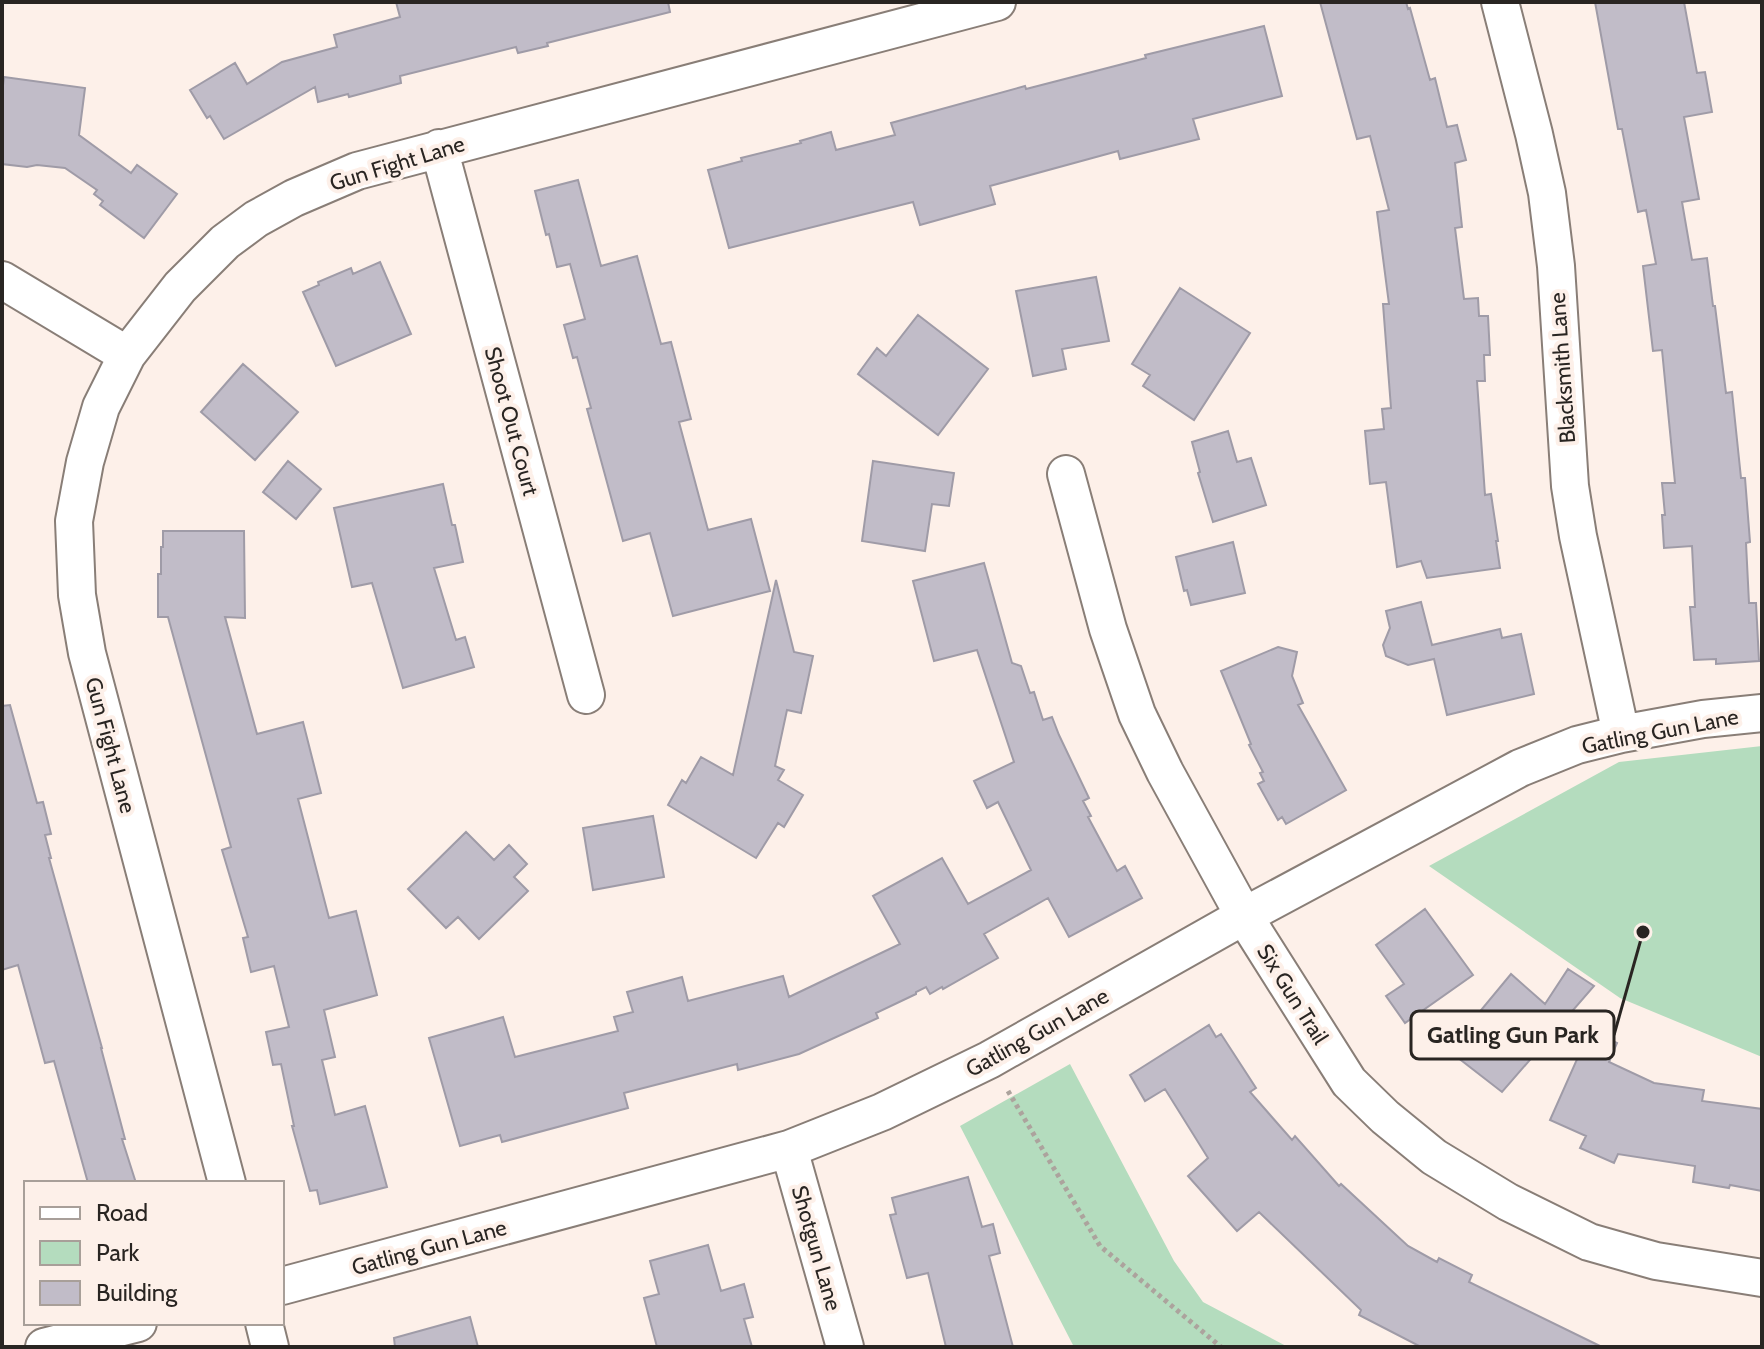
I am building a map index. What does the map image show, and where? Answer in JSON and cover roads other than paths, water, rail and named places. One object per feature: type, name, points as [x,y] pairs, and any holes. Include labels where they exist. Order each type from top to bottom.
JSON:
[{"type":"street","name":"Gun Fight Lane","points":[[226,1181],[87,653],[77,595],[74,521],[85,462],[101,407],[127,355],[180,287],[225,242],[256,219],[294,198],[357,171],[997,2]]},
{"type":"street","name":"Blacksmith Lane","points":[[1500,2],[1547,193],[1556,266],[1570,486],[1621,734]]},
{"type":"street","name":"Shoot Out Court","points":[[439,148],[586,695]]},
{"type":"street","points":[[2,280],[127,355]]},
{"type":"street","name":"Six Gun Trail","points":[[1066,474],[1108,629],[1137,714],[1165,772],[1244,916],[1349,1082],[1385,1117],[1434,1157],[1508,1202],[1589,1242],[1656,1261],[1762,1278]]},
{"type":"street","name":"Gatling Gun Lane","points":[[284,1285],[789,1149],[882,1112],[989,1060],[1244,916],[1520,768],[1577,745],[1621,734],[1703,719],[1762,713]]},
{"type":"street","name":"Shotgun Lane","points":[[789,1149],[845,1347]]},
{"type":"street","points":[[44,1347],[130,1325]]},
{"type":"street","points":[[264,1325],[270,1347]]},
{"type":"place","name":"Gatling Gun Park","points":[[1643,932]]}]
